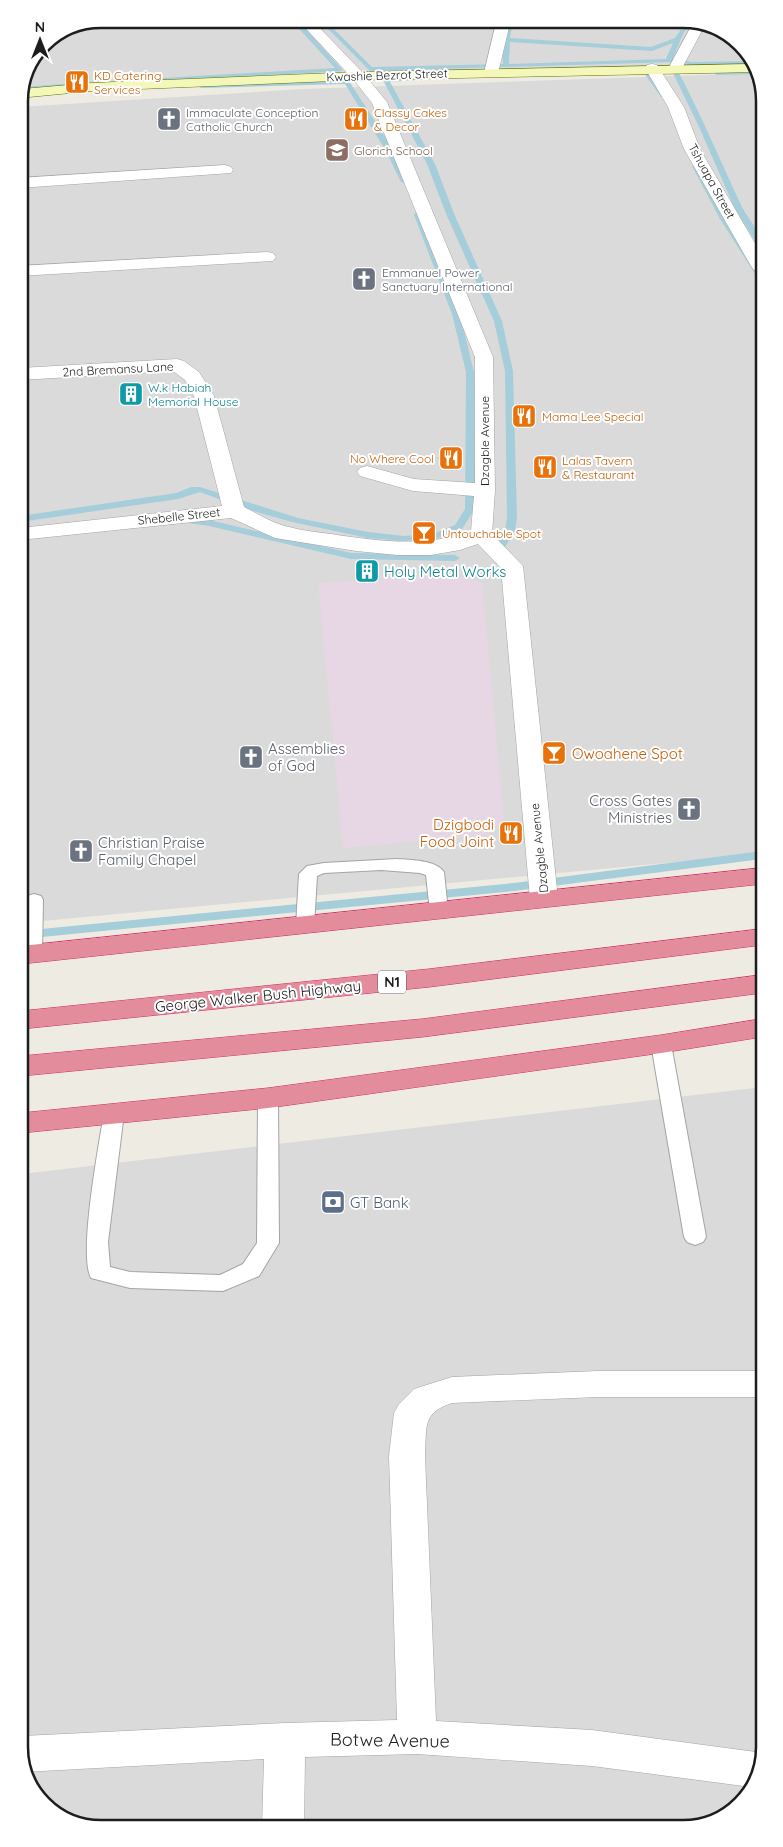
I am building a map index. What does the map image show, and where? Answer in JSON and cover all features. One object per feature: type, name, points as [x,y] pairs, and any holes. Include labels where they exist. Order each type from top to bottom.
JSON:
[{"type":"highway","points":[[28,954],[439,912],[756,877]]},
{"type":"highway","name":"George Walker Bush Highway","points":[[28,1019],[430,978],[756,938]]},
{"type":"highway","points":[[28,1065],[422,1028],[756,985]]},
{"type":"highway","points":[[28,1122],[268,1098],[661,1044],[756,1029]]},
{"type":"street","name":"Dzagble Avenue","points":[[313,28],[358,76],[379,102],[484,357],[485,490],[481,535],[512,566],[544,899]]},
{"type":"street","points":[[491,73],[502,28]]},
{"type":"street","points":[[675,68],[696,29]]},
{"type":"street","name":"Kwashie Bezrot Street","points":[[28,93],[91,87],[358,76],[652,68],[748,68]]},
{"type":"street","name":"Tshuapa Street","points":[[652,68],[676,107],[692,149],[756,259]]},
{"type":"street","points":[[28,182],[225,170]]},
{"type":"street","points":[[28,270],[267,257]]},
{"type":"street","name":"2nd Bremansu Lane","points":[[28,373],[177,364],[192,376],[204,396],[234,511]]},
{"type":"street","points":[[367,472],[413,486],[485,490]]},
{"type":"street","name":"Shebelle Street","points":[[28,533],[234,511],[283,533],[397,548],[431,548],[460,543],[481,535]]},
{"type":"street","points":[[417,1737],[407,1456],[411,1413],[426,1398],[452,1390],[598,1384],[756,1384]]},
{"type":"street","name":"Botwe Avenue","points":[[28,1754],[285,1740],[417,1737],[592,1748],[752,1769]]},
{"type":"street","points":[[283,1819],[285,1740]]},
{"type":"lane","points":[[305,926],[308,874],[313,870],[324,868],[405,865],[425,867],[434,872],[439,912]]},
{"type":"lane","points":[[28,940],[34,900]]},
{"type":"lane","points":[[661,1044],[695,1237]]},
{"type":"lane","points":[[114,1113],[97,1242],[99,1272],[130,1280],[222,1282],[252,1270],[268,1243],[268,1098]]},
{"type":"shaded area","points":[[100,28],[687,28],[706,31],[715,35],[734,49],[746,64],[28,93],[30,81],[37,65],[65,65],[65,37],[86,29]]},
{"type":"shaded area","points":[[750,73],[756,100],[756,855],[28,922],[28,106],[302,89]]},
{"type":"shaded area","points":[[454,574],[482,583],[504,820],[487,835],[343,848],[318,583]]},
{"type":"shaded area","points":[[756,1088],[756,1747],[752,1770],[748,1779],[734,1798],[719,1810],[706,1816],[683,1820],[96,1819],[77,1816],[64,1810],[49,1798],[35,1779],[28,1756],[28,1173]]},
{"type":"waterway","points":[[145,81],[340,70],[301,28]]},
{"type":"waterway","points":[[330,28],[370,69],[674,60],[692,64],[745,63]]},
{"type":"waterway","points":[[506,65],[505,52],[509,28]]},
{"type":"waterway","points":[[678,39],[684,28]]},
{"type":"waterway","points":[[507,40],[652,49],[678,39]]},
{"type":"waterway","points":[[669,60],[678,39]]},
{"type":"waterway","points":[[717,73],[750,72]]},
{"type":"waterway","points":[[647,73],[663,96]]},
{"type":"waterway","points":[[676,73],[704,129],[739,209],[756,236]]},
{"type":"waterway","points":[[425,78],[386,80],[431,164],[451,216],[498,321],[509,371],[512,518],[510,531],[502,545]]},
{"type":"waterway","points":[[201,86],[347,82],[390,151],[405,182]]},
{"type":"waterway","points":[[29,88],[88,84]]},
{"type":"waterway","points":[[696,166],[724,219],[756,269]]},
{"type":"waterway","points":[[28,518],[178,496],[196,489],[296,520],[331,529],[368,535],[404,538],[435,536],[458,527],[470,509],[470,372],[456,314],[418,215]]},
{"type":"waterway","points":[[184,520],[209,523],[351,556],[455,558]]},
{"type":"waterway","points":[[28,934],[514,887],[756,856]]},
{"type":"place","name":"KD Catering Services","points":[[77,82]]},
{"type":"place","name":"Immaculate Conception Catholic Church","points":[[169,119]]},
{"type":"place","name":"Classy Cakes & Decor","points":[[356,119]]},
{"type":"place","name":"Glorich School","points":[[337,150]]},
{"type":"place","name":"Emmanuel Power Sanctuary International","points":[[364,279]]},
{"type":"place","name":"W.k Habiah Memorial House","points":[[131,394]]},
{"type":"place","name":"Mama Lee Special","points":[[524,416]]},
{"type":"place","name":"No Where Cool","points":[[451,458]]},
{"type":"place","name":"Lalas Tavern & Restaurant","points":[[545,467]]},
{"type":"place","name":"Untouchable Spot","points":[[424,533]]},
{"type":"place","name":"Holy Metal Works","points":[[367,571]]},
{"type":"place","name":"Owoahene Spot","points":[[554,753]]},
{"type":"place","name":"Assemblies of God","points":[[251,757]]},
{"type":"place","name":"Cross Gates Ministries","points":[[689,809]]},
{"type":"place","name":"Dzigbodi Food Joint","points":[[511,833]]},
{"type":"place","name":"Christian Praise Family Chapel","points":[[81,851]]},
{"type":"place","name":"GT Bank","points":[[333,1202]]}]
